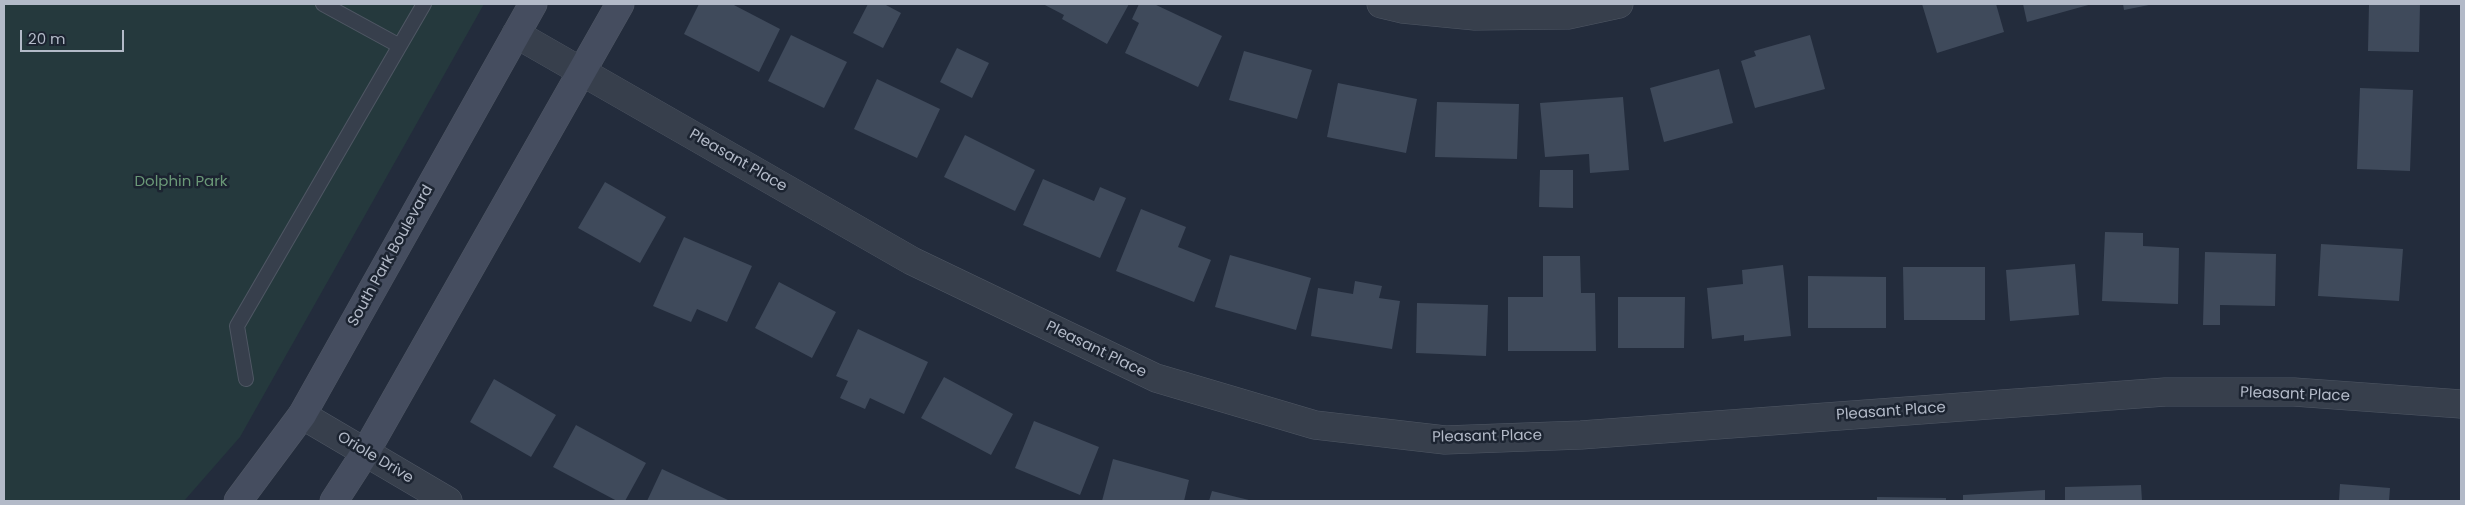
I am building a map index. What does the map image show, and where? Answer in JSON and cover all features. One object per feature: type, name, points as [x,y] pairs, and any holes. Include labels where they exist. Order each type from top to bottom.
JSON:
[{"type":"street","name":"South Park Boulevard","points":[[238,501],[302,415],[533,4]]},
{"type":"street","points":[[334,501],[366,452],[620,4]]},
{"type":"street","points":[[1381,4],[1402,9],[1475,16],[1568,15],[1619,4]]},
{"type":"street","name":"Pleasant Place","points":[[516,34],[920,265],[1156,378],[1315,425],[1445,440],[1581,435],[2165,392],[2294,392],[2461,404]]},
{"type":"street","name":"Oriole Drive","points":[[302,415],[448,501]]},
{"type":"lane","points":[[323,4],[398,45]]},
{"type":"lane","points":[[246,379],[237,326],[398,45],[424,4]]},
{"type":"green space","name":"Dolphin Park","points":[[4,4],[484,4],[240,437],[184,501],[4,501]]},
{"type":"building","points":[[699,4],[732,4],[780,29],[759,72],[684,34]]},
{"type":"building","points":[[868,4],[884,4],[901,13],[883,48],[853,33]]},
{"type":"building","points":[[1043,4],[1129,4],[1107,44],[1062,19],[1064,15]]},
{"type":"building","points":[[1139,4],[1154,4],[1222,36],[1198,87],[1125,53],[1139,23],[1132,19]]},
{"type":"building","points":[[1922,4],[1996,4],[2004,32],[1937,53]]},
{"type":"building","points":[[2023,4],[2092,4],[2027,22]]},
{"type":"building","points":[[2123,4],[2149,4],[2149,5],[2124,10]]},
{"type":"building","points":[[2369,4],[2420,4],[2419,52],[2368,51]]},
{"type":"building","points":[[791,35],[847,62],[824,108],[768,81]]},
{"type":"building","points":[[1810,35],[1825,89],[1755,108],[1741,61],[1756,56],[1754,51]]},
{"type":"building","points":[[957,48],[989,63],[972,98],[940,82]]},
{"type":"building","points":[[1244,51],[1312,70],[1297,119],[1229,100]]},
{"type":"building","points":[[1719,69],[1733,123],[1664,142],[1650,88]]},
{"type":"building","points":[[877,79],[940,109],[917,158],[854,129]]},
{"type":"building","points":[[1338,83],[1417,99],[1406,153],[1327,137]]},
{"type":"building","points":[[2360,88],[2413,90],[2410,171],[2357,169]]},
{"type":"building","points":[[1623,97],[1629,170],[1590,173],[1589,154],[1545,157],[1540,103]]},
{"type":"building","points":[[1437,102],[1519,104],[1517,159],[1435,157]]},
{"type":"building","points":[[965,135],[1035,170],[1015,211],[944,177]]},
{"type":"building","points":[[1540,170],[1573,170],[1573,208],[1539,207]]},
{"type":"building","points":[[1043,179],[1094,201],[1100,187],[1126,198],[1100,258],[1023,225]]},
{"type":"building","points":[[605,182],[666,217],[640,263],[578,228]]},
{"type":"building","points":[[1141,209],[1186,227],[1178,247],[1211,260],[1194,302],[1116,271]]},
{"type":"building","points":[[2105,232],[2143,233],[2143,246],[2179,248],[2178,304],[2102,301]]},
{"type":"building","points":[[684,237],[752,266],[727,322],[697,309],[691,322],[653,306]]},
{"type":"building","points":[[2321,244],[2403,249],[2399,301],[2318,296]]},
{"type":"building","points":[[2205,252],[2276,254],[2275,306],[2220,305],[2220,325],[2203,325]]},
{"type":"building","points":[[1230,255],[1311,278],[1296,330],[1215,307]]},
{"type":"building","points":[[1543,256],[1580,256],[1581,293],[1595,293],[1596,351],[1508,351],[1508,297],[1543,297]]},
{"type":"building","points":[[2075,264],[2079,315],[2010,321],[2006,270]]},
{"type":"building","points":[[1783,265],[1791,336],[1744,341],[1744,335],[1712,339],[1707,288],[1743,284],[1742,270]]},
{"type":"building","points":[[1903,267],[1985,267],[1985,320],[1904,320]]},
{"type":"building","points":[[1808,276],[1886,277],[1886,328],[1808,328]]},
{"type":"building","points":[[1355,281],[1382,286],[1379,298],[1400,301],[1392,349],[1311,336],[1318,288],[1353,294]]},
{"type":"building","points":[[779,282],[836,312],[812,358],[755,328]]},
{"type":"building","points":[[1618,297],[1685,297],[1684,348],[1618,348]]},
{"type":"building","points":[[1417,303],[1488,305],[1486,356],[1416,353]]},
{"type":"building","points":[[858,329],[928,362],[904,414],[870,398],[865,409],[840,398],[848,381],[836,376]]},
{"type":"building","points":[[944,377],[1013,414],[991,455],[921,418]]},
{"type":"building","points":[[494,379],[556,415],[531,457],[470,422]]},
{"type":"building","points":[[1034,421],[1099,447],[1080,495],[1015,468]]},
{"type":"building","points":[[576,425],[646,463],[625,501],[617,501],[553,467]]},
{"type":"building","points":[[1113,459],[1189,480],[1184,501],[1102,501]]},
{"type":"building","points":[[662,469],[730,501],[647,501]]},
{"type":"building","points":[[2340,484],[2390,488],[2389,501],[2339,501]]},
{"type":"building","points":[[2141,485],[2142,501],[2065,501],[2065,487]]},
{"type":"building","points":[[2045,490],[2045,501],[1963,501],[1963,495]]},
{"type":"building","points":[[1212,491],[1253,501],[1209,501]]},
{"type":"building","points":[[1877,497],[1946,498],[1946,501],[1877,501]]}]
